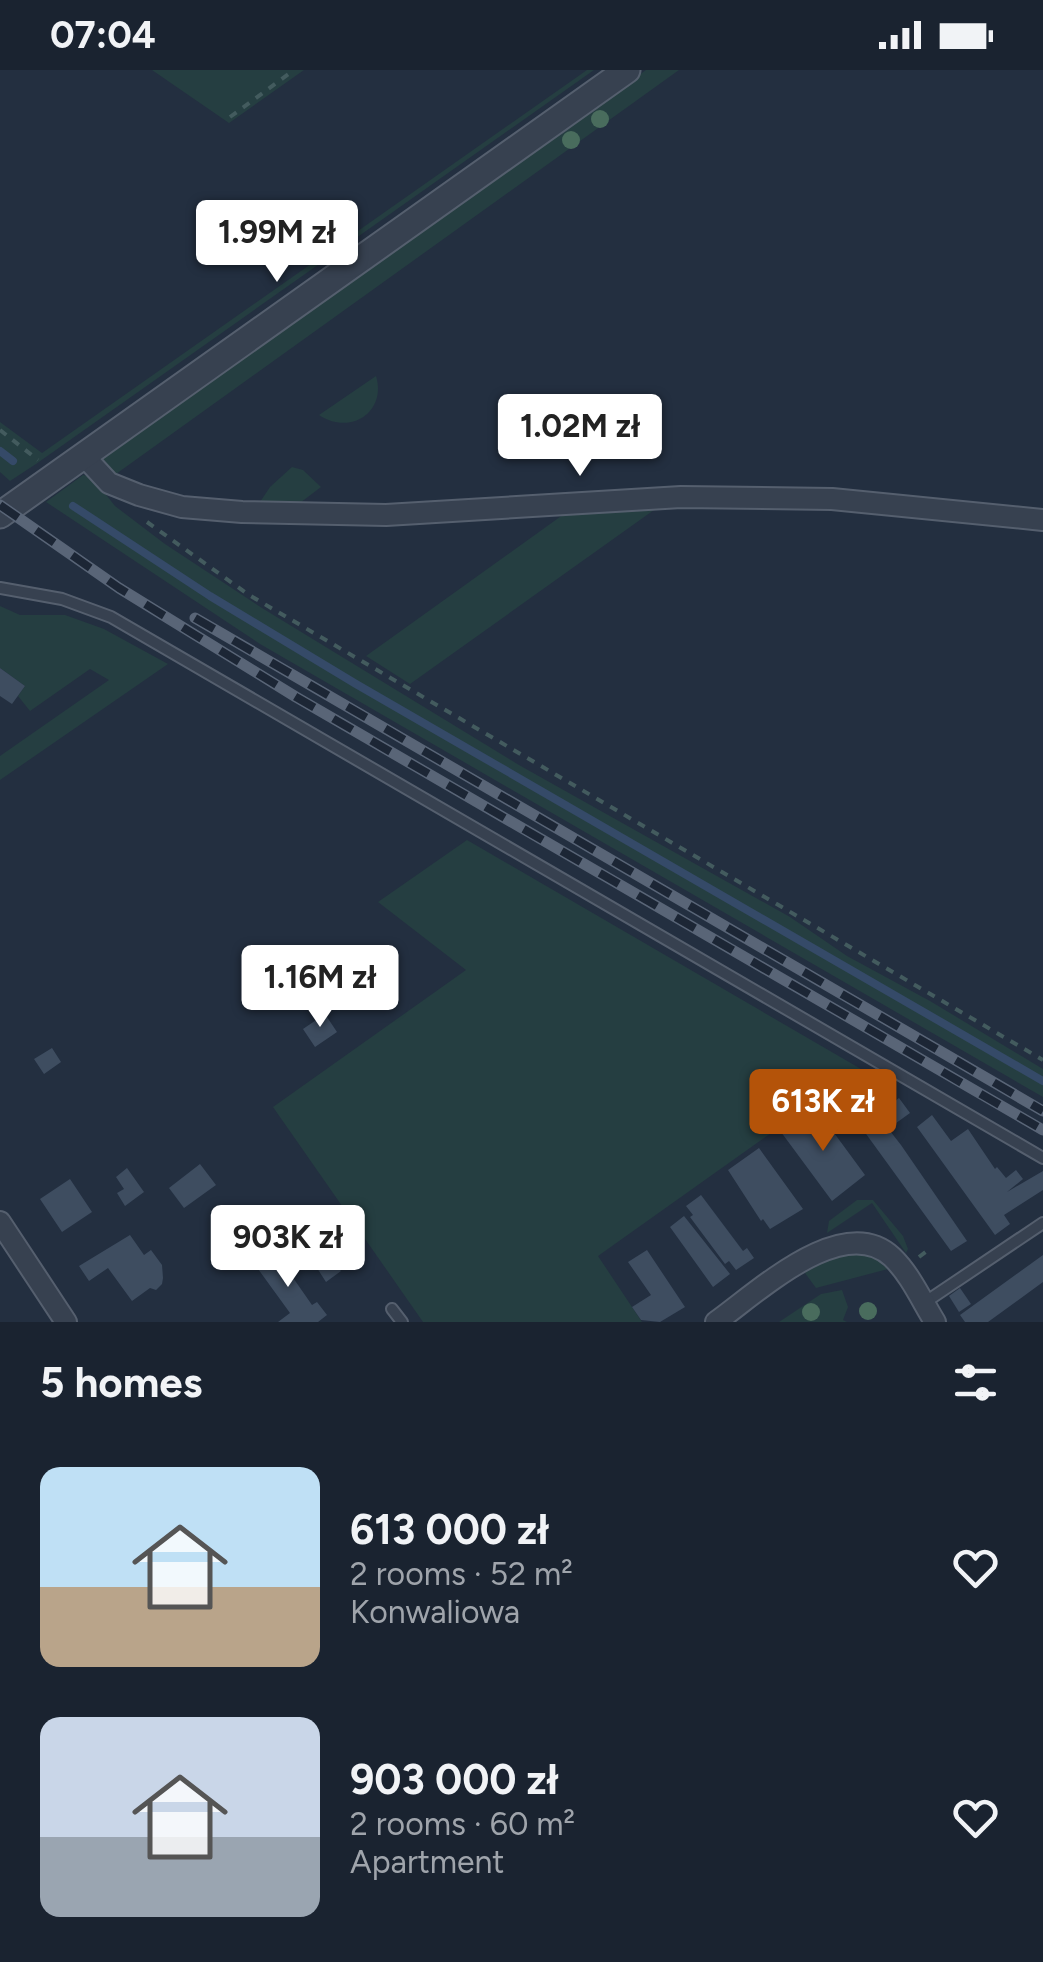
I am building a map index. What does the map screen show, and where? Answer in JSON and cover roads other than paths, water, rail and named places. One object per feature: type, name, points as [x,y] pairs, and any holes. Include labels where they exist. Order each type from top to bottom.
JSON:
[{"type":"street","points":[[0,516],[627,70]]},
{"type":"street","points":[[69,467],[140,495],[182,506],[242,512],[386,515],[681,497],[832,500],[1043,520]]},
{"type":"street","points":[[0,1222],[66,1322]]},
{"type":"street","points":[[716,1322],[824,1249],[853,1242],[866,1243],[890,1255],[935,1322]]},
{"type":"lane","points":[[0,588],[62,599],[111,617],[1043,1158]]},
{"type":"lane","points":[[923,1303],[1043,1223]]},
{"type":"lane","points":[[392,1309],[402,1322]]},
{"type":"waterway","points":[[0,451],[13,461]]},
{"type":"waterway","points":[[73,506],[210,596],[356,684],[1043,1081]]},
{"type":"railway","points":[[0,505],[119,588],[296,697],[1043,1130]]},
{"type":"railway","points":[[195,618],[1043,1111]]}]
